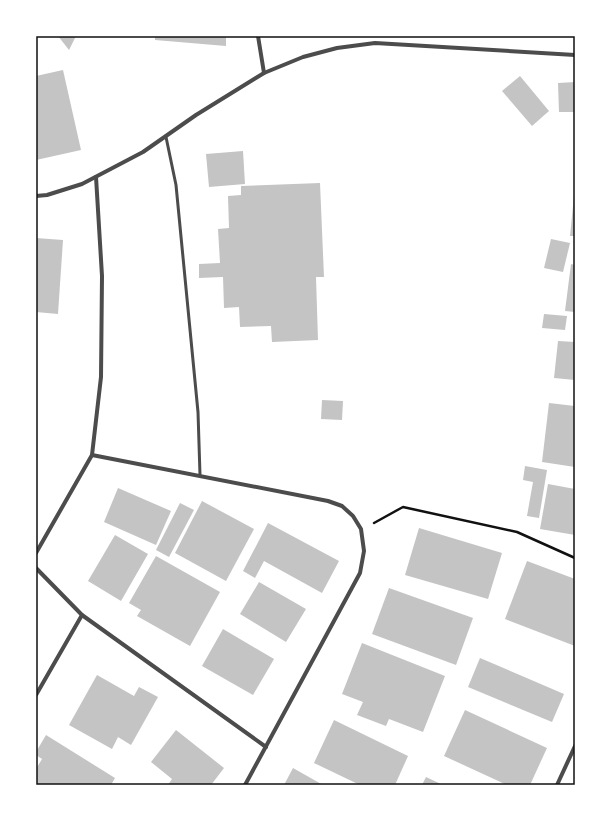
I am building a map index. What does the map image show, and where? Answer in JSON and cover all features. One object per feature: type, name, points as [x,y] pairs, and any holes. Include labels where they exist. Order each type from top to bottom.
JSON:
[{"type":"street","points":[[258,36],[264,73]]},
{"type":"street","points":[[36,196],[47,195],[82,184],[143,152],[196,115],[264,73],[303,57],[337,48],[375,43],[575,55]]},
{"type":"street","points":[[36,553],[92,456],[101,377],[102,276],[96,177]]},
{"type":"street","points":[[92,456],[328,501],[342,506],[352,516],[361,529],[364,552],[360,573],[245,785]]},
{"type":"street","points":[[36,568],[82,615],[266,747]]},
{"type":"street","points":[[36,695],[82,615]]},
{"type":"street","points":[[556,785],[575,746]]},
{"type":"lane","points":[[166,137],[176,185],[198,412],[200,476]]},
{"type":"path","points":[[361,529],[403,507],[517,532],[575,558]]},
{"type":"building","points":[[58,36],[76,36],[69,50]]},
{"type":"building","points":[[155,36],[226,36],[226,46],[155,40]]},
{"type":"building","points":[[63,70],[81,150],[36,160],[36,76]]},
{"type":"building","points":[[520,76],[549,111],[532,126],[502,91]]},
{"type":"building","points":[[575,82],[575,112],[559,112],[558,83]]},
{"type":"building","points":[[243,151],[245,184],[209,187],[206,154]]},
{"type":"building","points":[[320,183],[324,277],[316,277],[318,340],[272,342],[271,326],[240,327],[239,307],[224,308],[223,277],[199,278],[199,264],[220,263],[218,229],[229,228],[228,196],[241,195],[241,186]]},
{"type":"building","points":[[574,196],[575,236],[570,236]]},
{"type":"building","points":[[36,238],[63,240],[58,314],[36,312]]},
{"type":"building","points":[[551,239],[570,243],[563,272],[544,268]]},
{"type":"building","points":[[571,264],[575,265],[575,312],[565,311]]},
{"type":"building","points":[[544,314],[567,316],[565,330],[542,328]]},
{"type":"building","points":[[558,341],[575,342],[575,380],[554,378]]},
{"type":"building","points":[[322,400],[343,401],[342,420],[321,419]]},
{"type":"building","points":[[549,403],[575,406],[575,467],[542,462]]},
{"type":"building","points":[[525,466],[547,470],[539,518],[527,516],[533,482],[523,480]]},
{"type":"building","points":[[548,484],[575,489],[575,535],[540,529]]},
{"type":"building","points":[[118,488],[171,511],[156,545],[104,522]]},
{"type":"building","points":[[202,501],[254,529],[226,581],[175,553]]},
{"type":"building","points":[[180,503],[194,510],[169,557],[156,550]]},
{"type":"building","points":[[268,523],[339,561],[322,593],[264,561],[255,578],[243,571]]},
{"type":"building","points":[[419,528],[502,553],[488,599],[405,575]]},
{"type":"building","points":[[115,535],[148,554],[121,601],[88,581]]},
{"type":"building","points":[[156,556],[220,592],[190,646],[137,616],[141,610],[129,603]]},
{"type":"building","points":[[527,561],[575,579],[575,646],[505,619]]},
{"type":"building","points":[[259,582],[306,609],[286,642],[240,614]]},
{"type":"building","points":[[389,588],[473,618],[456,665],[372,634]]},
{"type":"building","points":[[223,629],[274,659],[253,695],[202,666]]},
{"type":"building","points":[[362,643],[445,676],[423,732],[389,719],[386,726],[357,715],[363,702],[342,694]]},
{"type":"building","points":[[480,658],[564,694],[552,722],[468,687]]},
{"type":"building","points":[[97,675],[134,696],[139,687],[158,697],[131,745],[118,737],[112,749],[69,725]]},
{"type":"building","points":[[465,710],[547,748],[530,785],[507,785],[444,756]]},
{"type":"building","points":[[334,720],[408,756],[395,785],[360,785],[314,763]]},
{"type":"building","points":[[176,730],[224,768],[211,785],[168,785],[172,779],[151,762]]},
{"type":"building","points":[[46,735],[115,778],[111,785],[36,785],[36,769],[42,759],[36,755],[36,752]]},
{"type":"building","points":[[293,768],[323,785],[284,785]]},
{"type":"building","points":[[426,777],[443,785],[422,785]]}]
